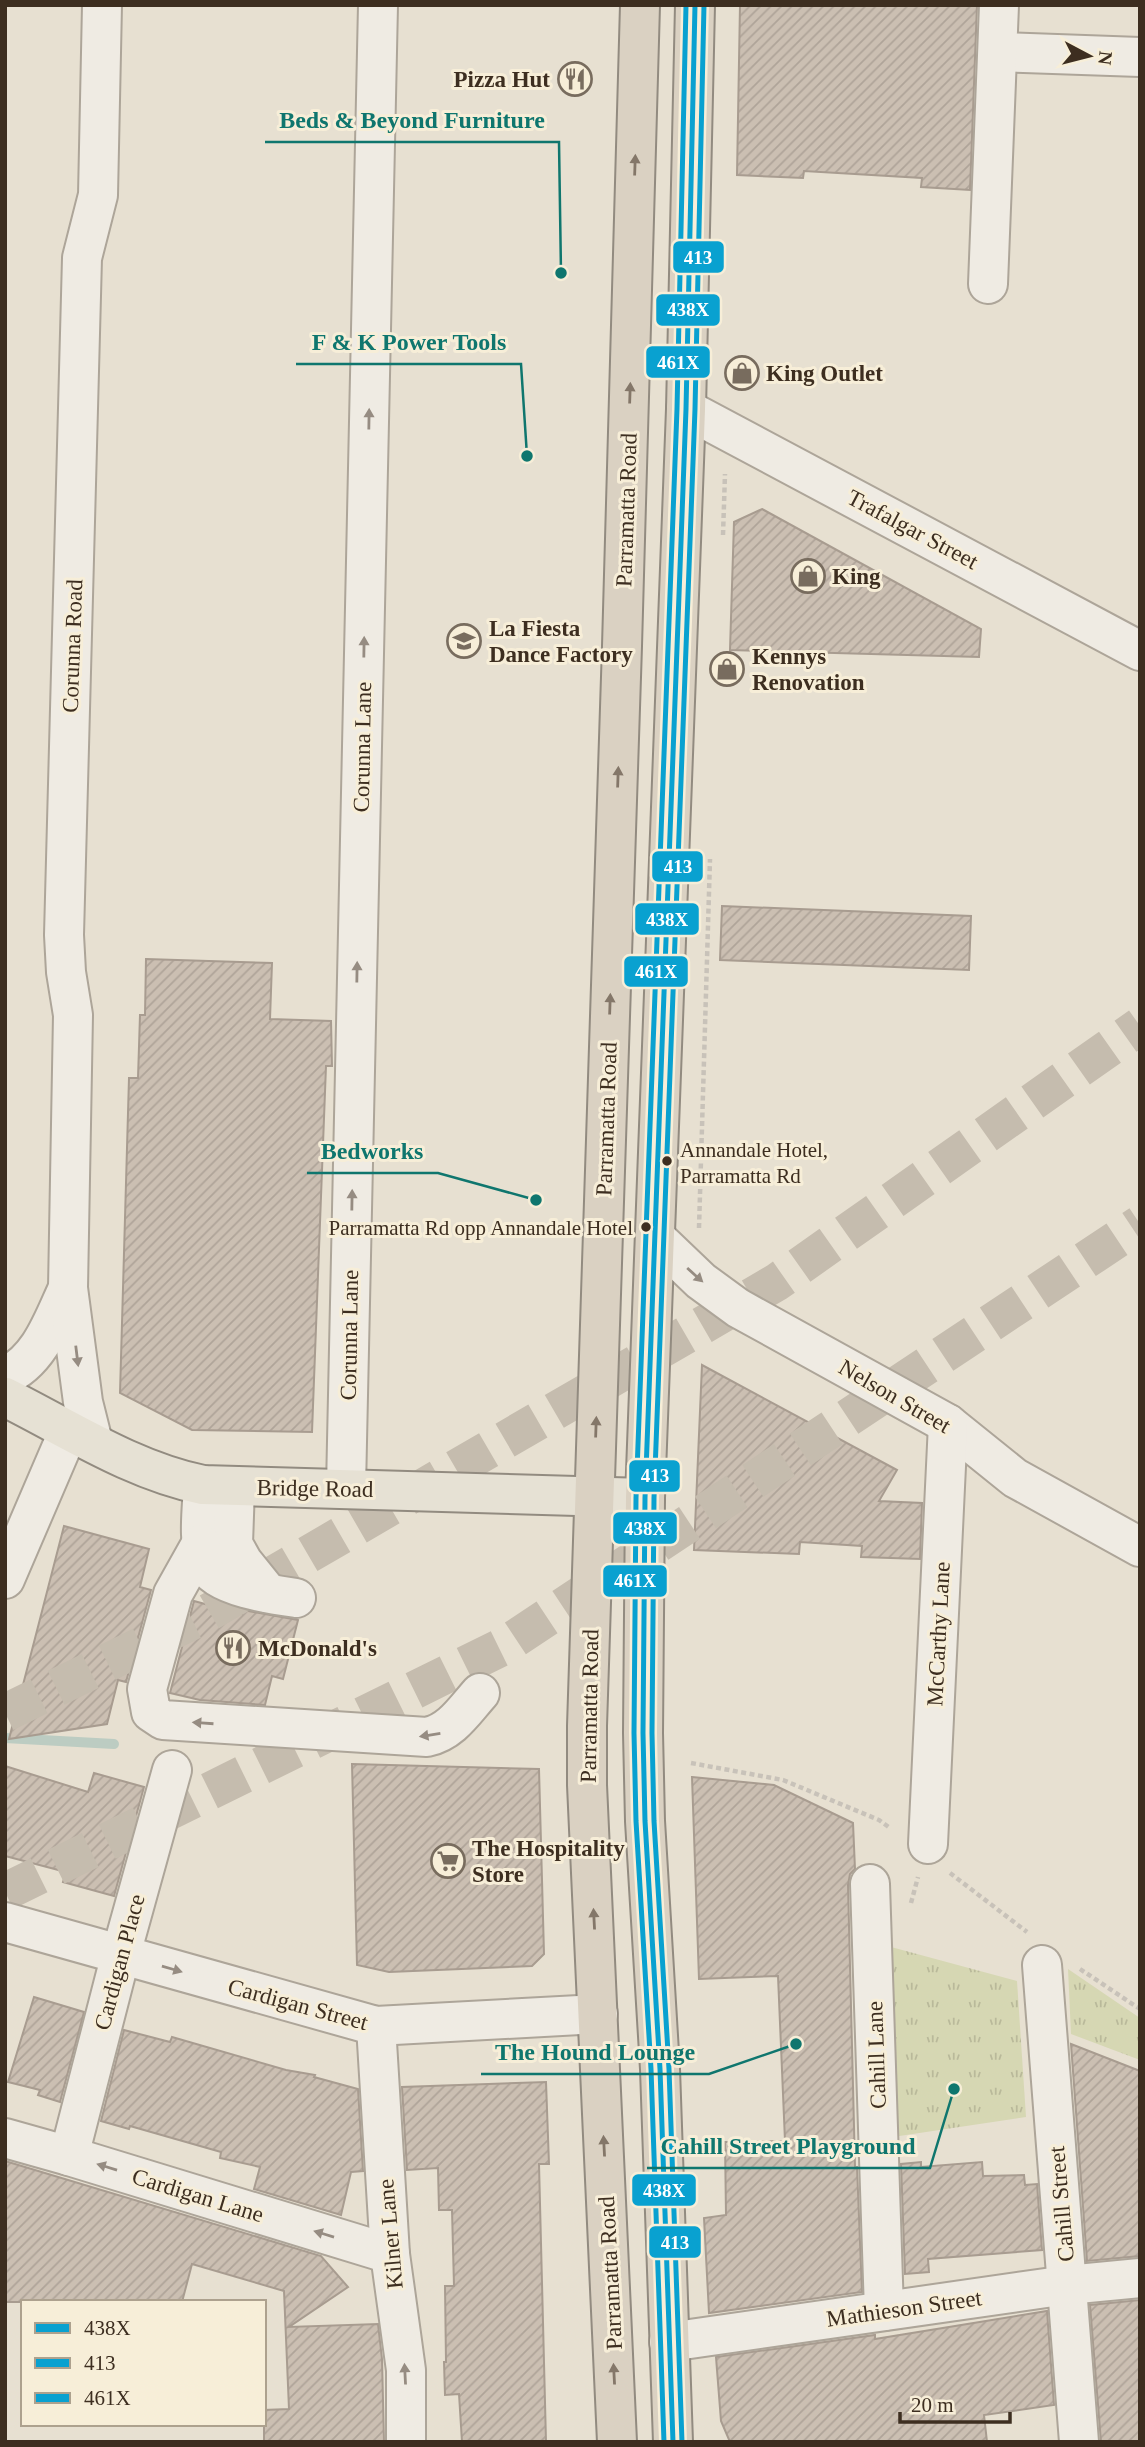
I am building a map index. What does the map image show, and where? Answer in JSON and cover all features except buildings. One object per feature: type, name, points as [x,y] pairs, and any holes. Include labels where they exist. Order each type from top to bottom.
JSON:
[{"type":"highway","name":"Parramatta Road","points":[[617,2442],[586,1726],[624,607],[640,5]]},
{"type":"highway","points":[[673,2442],[660,2069],[645,1821],[645,1498],[686,409],[695,5]]},
{"type":"main road","name":"Bridge Road","points":[[5,1397],[143,1467],[177,1480],[219,1486],[645,1498]]},
{"type":"street","name":"Corunna Road","points":[[81,1436],[83,1402],[68,1288],[73,1016],[64,935],[82,269],[87,233],[98,195],[102,5]]},
{"type":"street","name":"Corunna Lane","points":[[345,1488],[378,5]]},
{"type":"street","points":[[988,284],[999,5]]},
{"type":"street","points":[[998,52],[1140,57]]},
{"type":"street","name":"Trafalgar Street","points":[[686,409],[1140,651]]},
{"type":"street","name":"Nelson Street","points":[[656,1238],[701,1281],[738,1308],[947,1424],[1015,1478],[1140,1547]]},
{"type":"street","name":"Corunna Road","points":[[5,1376],[32,1357],[68,1288]]},
{"type":"street","name":"McCarthy Lane","points":[[928,1844],[947,1424]]},
{"type":"street","points":[[5,1579],[81,1436]]},
{"type":"street","points":[[201,1544],[207,1569],[220,1579],[282,1596],[243,1562],[233,1544],[219,1486]]},
{"type":"street","points":[[219,1486],[201,1544],[173,1594],[148,1689],[151,1712],[163,1720],[427,1737],[438,1735],[450,1727],[473,1693]]},
{"type":"street","name":"Cardigan Place","points":[[69,2155],[172,1770]]},
{"type":"street","name":"Cahill Lane","points":[[870,1884],[884,2311]]},
{"type":"street","name":"Cardigan Street","points":[[5,1922],[376,2026],[598,2014]]},
{"type":"street","name":"Cahill Street","points":[[1042,1965],[1079,2442]]},
{"type":"street","name":"Kilner Lane","points":[[376,2026],[390,2254],[406,2370],[406,2442]]},
{"type":"street","name":"Cardigan Lane","points":[[5,2138],[69,2155],[390,2254]]},
{"type":"street","name":"Mathieson Street","points":[[669,2342],[1068,2285],[1140,2278]]},
{"type":"path","points":[[722,539],[725,474]]},
{"type":"path","points":[[700,1237],[710,858]]},
{"type":"green space","points":[[880,1944],[1017,1981],[1026,2117],[886,2138]]},
{"type":"green space","points":[[1068,1969],[1140,2018],[1140,2060],[1071,2034]]},
{"type":"waterway","points":[[5,1738],[114,1744]]},
{"type":"tunnel","points":[[5,1713],[204,1615],[777,1282],[1140,1026]]},
{"type":"tunnel","points":[[5,1892],[504,1646],[1140,1224]]},
{"type":"transit line","name":"461X","points":[[664,2442],[651,2069],[636,1821],[636,1498],[677,409],[686,5]]},
{"type":"transit line","name":"438X","points":[[673,2442],[660,2069],[645,1821],[645,1498],[686,409],[695,5]]},
{"type":"transit line","name":"413","points":[[682,2442],[669,2069],[654,1821],[654,1498],[695,409],[704,5]]},
{"type":"place","name":"Pizza Hut","points":[[575,79]]},
{"type":"place","name":"Beds & Beyond Furniture","points":[[561,273]]},
{"type":"place","name":"King Outlet","points":[[742,373]]},
{"type":"place","name":"F & K Power Tools","points":[[527,456]]},
{"type":"place","name":"King","points":[[808,576]]},
{"type":"place","name":"La Fiesta Dance Factory","points":[[464,641]]},
{"type":"place","name":"Kennys Renovation","points":[[727,669]]},
{"type":"place","name":"Annandale Hotel, Parramatta Rd","points":[[667,1161]]},
{"type":"place","name":"Bedworks","points":[[536,1200]]},
{"type":"place","name":"Parramatta Rd opp Annandale Hotel","points":[[646,1227]]},
{"type":"place","name":"McDonald's","points":[[233,1648]]},
{"type":"place","name":"The Hospitality Store","points":[[448,1861]]},
{"type":"place","name":"The Hound Lounge","points":[[796,2044]]},
{"type":"place","name":"Cahill Street Playground","points":[[954,2089]]}]
